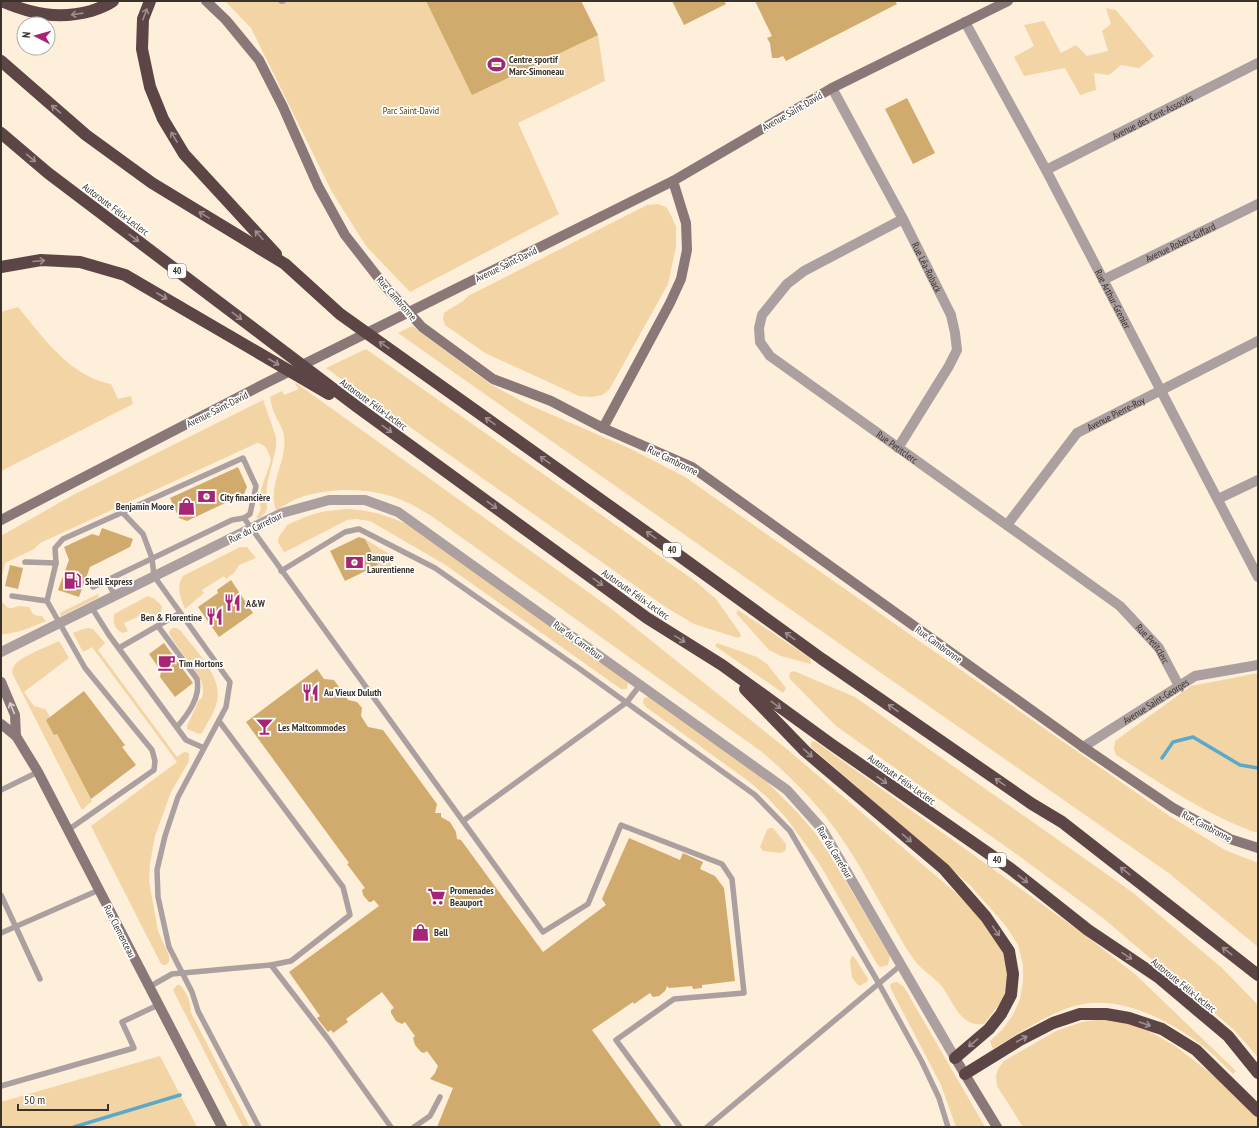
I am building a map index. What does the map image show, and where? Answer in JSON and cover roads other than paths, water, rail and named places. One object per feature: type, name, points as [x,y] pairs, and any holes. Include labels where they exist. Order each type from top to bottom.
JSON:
[{"type":"highway","points":[[1,1],[25,11],[52,16],[79,14],[107,6],[114,1]]},
{"type":"highway","points":[[150,1],[143,19],[142,49],[150,87],[163,119],[184,154],[285,264]]},
{"type":"highway","name":"40","points":[[1,61],[86,135],[152,183],[285,264],[340,314],[822,659],[1062,822],[1258,975]]},
{"type":"highway","name":"Autoroute Félix-Leclerc","points":[[1,133],[48,173],[356,406],[647,618],[722,665],[831,744],[1011,870],[1088,930],[1158,977],[1228,1036],[1258,1073]]},
{"type":"highway","points":[[1,268],[41,260],[72,261],[125,275],[340,400],[356,406]]},
{"type":"highway","points":[[722,665],[805,751],[944,870],[986,917],[1009,951],[1013,974],[1011,995],[1001,1014],[989,1029],[955,1058]]},
{"type":"highway","points":[[965,1074],[1020,1040],[1053,1023],[1080,1014],[1106,1014],[1129,1018],[1162,1029],[1196,1050],[1258,1111]]},
{"type":"street","name":"Rue Cambronne","points":[[206,1],[226,20],[259,60],[283,107],[318,186],[345,235],[384,285],[422,327],[492,379],[551,401],[602,428],[692,467],[1083,747],[1173,808],[1230,839],[1258,848]]},
{"type":"street","name":"Avenue Saint-David","points":[[1,520],[269,382],[672,181],[832,88],[1008,1]]},
{"type":"street","name":"Rue Arthur-Grenier","points":[[965,22],[1046,170],[1258,577]]},
{"type":"street","name":"Avenue des Cent-Associés","points":[[1046,170],[1258,64]]},
{"type":"street","name":"Rue Léa-Roback","points":[[832,88],[903,219],[951,315],[955,333],[957,350],[949,366],[898,448]]},
{"type":"street","points":[[602,428],[681,279],[687,250],[686,223],[672,181]]},
{"type":"street","name":"Avenue Robert-Giffard","points":[[1103,280],[1258,204]]},
{"type":"street","name":"Rue Petitclerc","points":[[903,219],[804,271],[787,284],[762,315],[759,328],[760,342],[770,356],[1120,606],[1159,648],[1179,686]]},
{"type":"street","name":"Avenue Pierre-Roy","points":[[1007,525],[1077,433],[1258,341]]},
{"type":"street","points":[[1218,499],[1258,480]]},
{"type":"street","name":"Rue du Carrefour","points":[[1,652],[282,513],[328,500],[365,500],[398,512],[787,790],[822,829],[955,1058],[997,1127]]},
{"type":"street","name":"Avenue Saint-Georges","points":[[1083,747],[1196,676],[1258,665]]},
{"type":"street","name":"Rue Clemenceau","points":[[1,682],[15,715],[16,736]]},
{"type":"street","name":"Rue Clemenceau","points":[[1,724],[16,736],[38,772],[222,1127]]},
{"type":"lane","points":[[68,830],[154,770],[155,761],[152,750],[85,668],[46,601],[56,563],[55,548],[63,539],[243,458],[256,486],[250,514],[244,518],[232,520],[93,587]]},
{"type":"lane","points":[[122,512],[143,534],[152,558],[154,576],[230,682],[226,707],[178,797],[165,836],[157,870],[158,897],[169,947],[192,992],[198,1012],[259,1127]]},
{"type":"lane","points":[[244,518],[543,932],[588,904],[621,825],[722,864],[732,879],[744,993],[674,999],[616,1040],[680,1127]]},
{"type":"lane","points":[[281,571],[346,532],[359,529],[435,568],[627,702],[755,795],[790,831],[878,982],[929,1076],[939,1098],[948,1127]]},
{"type":"lane","points":[[25,562],[56,563]]},
{"type":"lane","points":[[108,580],[115,596]]},
{"type":"lane","points":[[12,596],[46,601]]},
{"type":"lane","points":[[92,608],[119,648],[186,740],[204,748]]},
{"type":"lane","points":[[119,648],[180,613]]},
{"type":"lane","points":[[158,626],[197,679],[198,694],[186,717],[177,727]]},
{"type":"lane","points":[[463,821],[627,702],[640,685]]},
{"type":"lane","points":[[150,987],[172,974],[272,965],[290,961],[350,915],[343,887],[219,721]]},
{"type":"lane","points":[[1,790],[38,772]]},
{"type":"lane","points":[[1,933],[99,890]]},
{"type":"lane","points":[[1,894],[40,979]]},
{"type":"lane","points":[[272,965],[391,1127]]},
{"type":"lane","points":[[707,1127],[878,982],[901,965]]},
{"type":"lane","points":[[1,1086],[134,1048],[122,1022],[158,1005]]},
{"type":"lane","points":[[414,1127],[430,1116],[440,1097]]},
{"type":"waterway","points":[[1162,758],[1173,742],[1193,737],[1240,765],[1258,768]]},
{"type":"waterway","points":[[74,1127],[180,1095]]},
{"type":"place","name":"Centre sportif Marc-Simoneau","points":[[496,65]]},
{"type":"place","name":"City financière","points":[[207,497]]},
{"type":"place","name":"Benjamin Moore","points":[[187,506]]},
{"type":"place","name":"Banque Laurentienne","points":[[354,563]]},
{"type":"place","name":"Shell Express","points":[[72,581]]},
{"type":"place","name":"A&W","points":[[233,603]]},
{"type":"place","name":"Ben & Florentine","points":[[215,617]]},
{"type":"place","name":"Tim Hortons","points":[[166,663]]},
{"type":"place","name":"Au Vieux Duluth","points":[[311,692]]},
{"type":"place","name":"Les Maltcommodes","points":[[265,727]]},
{"type":"place","name":"Promenades Beauport","points":[[437,896]]},
{"type":"place","name":"Bell","points":[[421,932]]},
{"type":"park label","name":"Parc Saint-David","points":[[411,110]]}]
